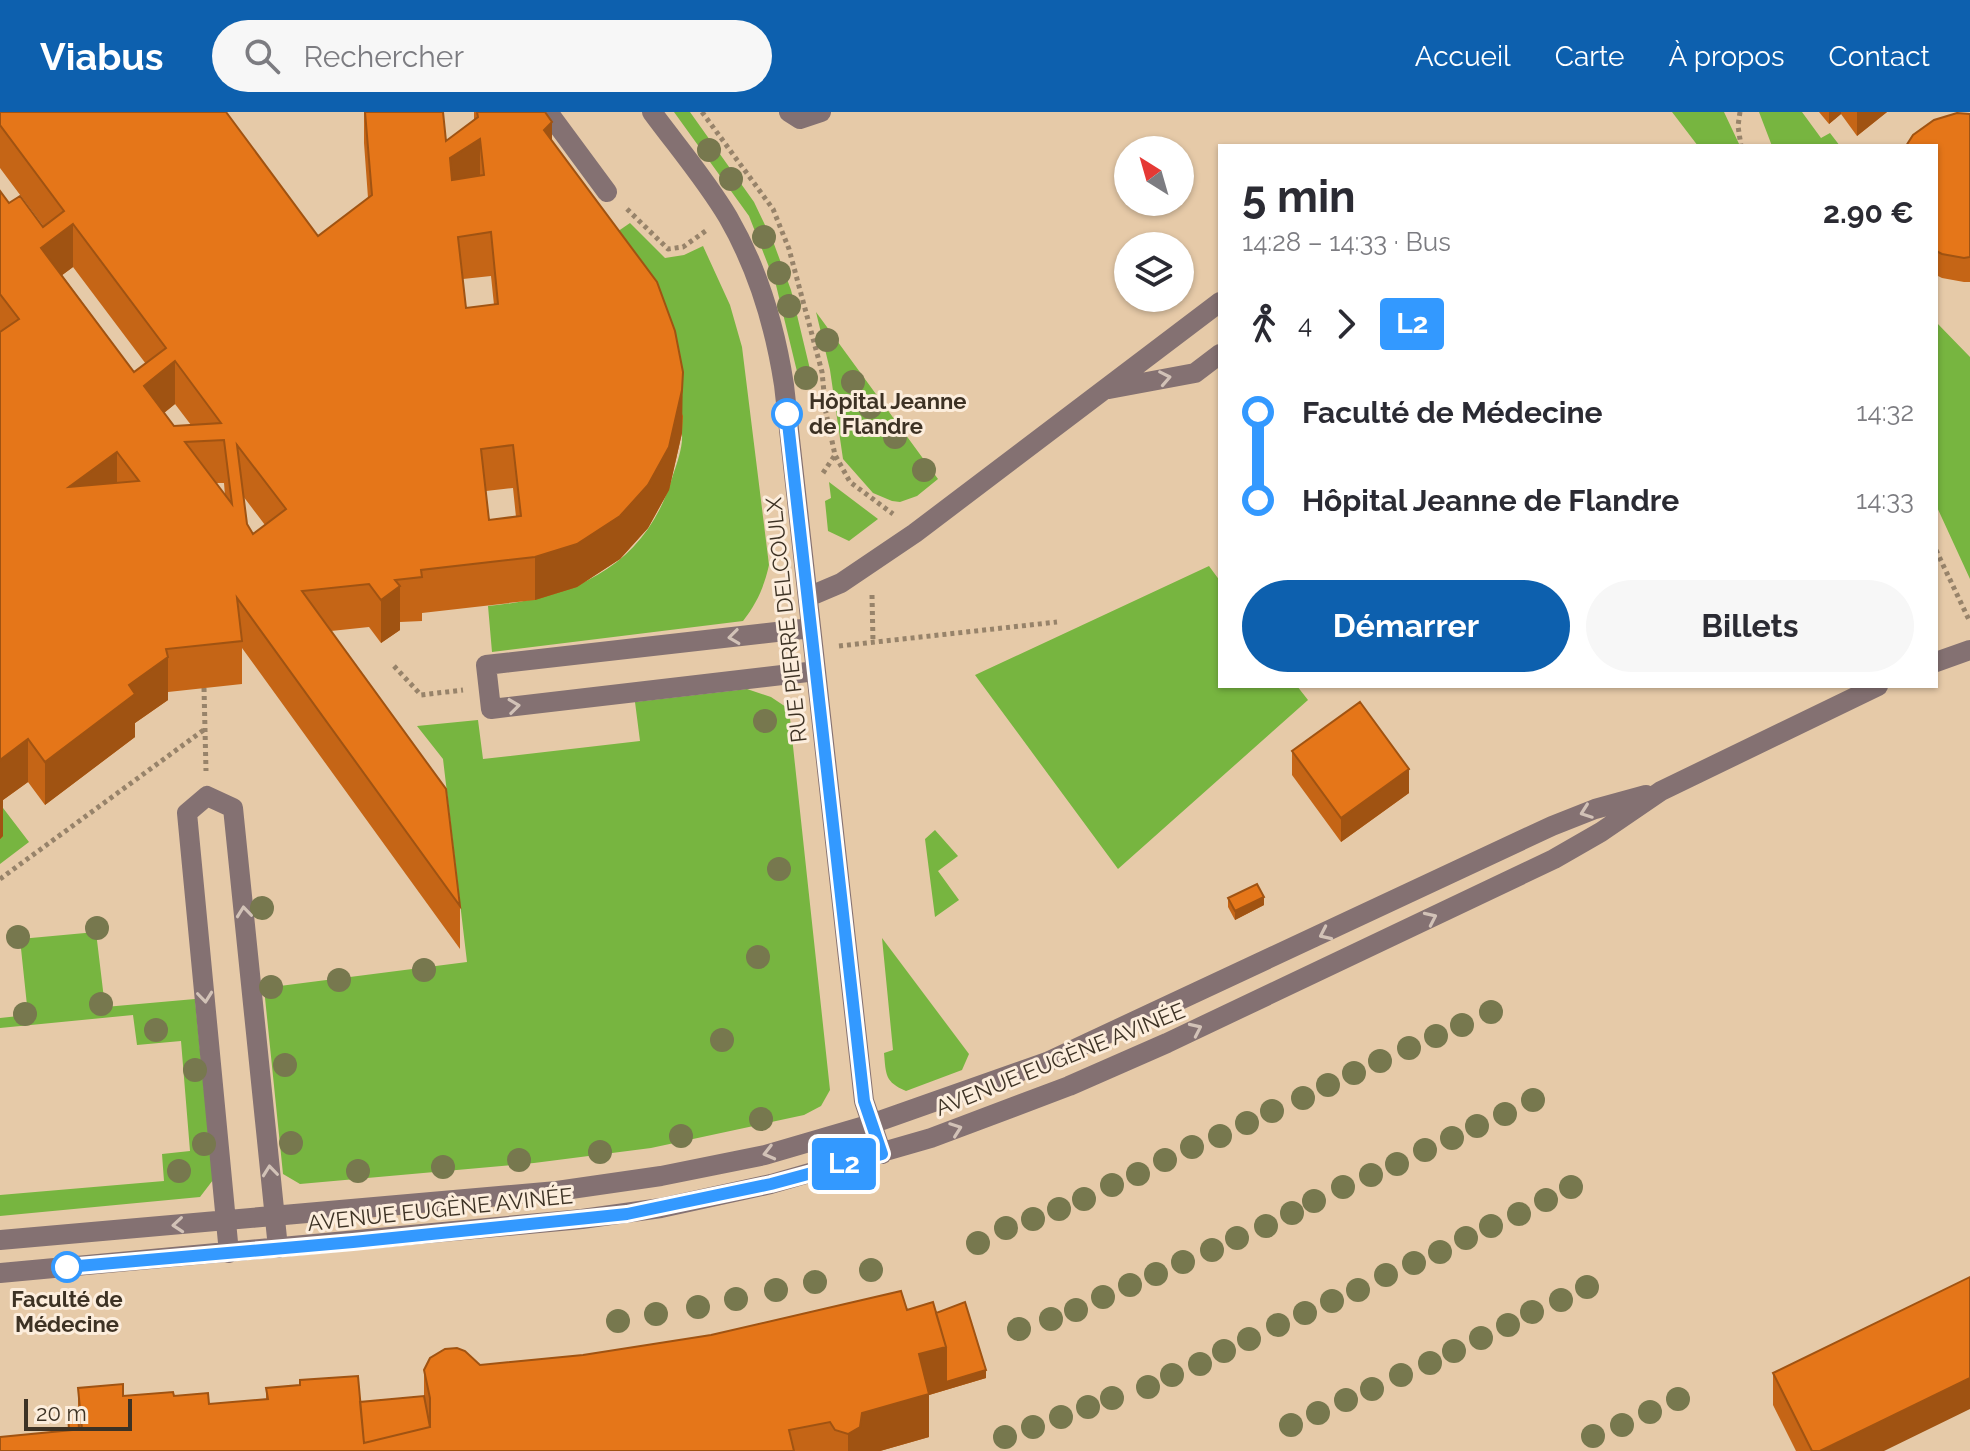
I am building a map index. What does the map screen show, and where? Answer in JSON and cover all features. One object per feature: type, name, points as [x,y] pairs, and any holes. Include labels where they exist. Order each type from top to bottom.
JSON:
[{"type":"street","points":[[548,112],[607,192]]},
{"type":"street","name":"RUE PIERRE DELCOULX","points":[[652,112],[726,214],[760,284],[774,332],[784,385],[864,1101],[882,1154]]},
{"type":"street","points":[[789,112],[800,119],[821,112]]},
{"type":"street","points":[[808,597],[841,583],[915,533],[1218,304]]},
{"type":"street","points":[[1105,390],[1195,373],[1218,356]]},
{"type":"street","points":[[811,628],[486,665],[491,709],[816,671]]},
{"type":"street","points":[[1938,661],[1970,650]]},
{"type":"street","name":"AVENUE EUGÈNE AVINÉE","points":[[0,1273],[627,1214],[771,1184],[882,1154],[1013,1109],[1154,1049],[1554,859],[1601,832],[1661,791],[1874,688]]},
{"type":"street","name":"AVENUE EUGÈNE AVINÉE","points":[[0,1240],[275,1218],[588,1187],[765,1155],[871,1124],[1047,1062],[1552,826],[1595,809],[1661,791]]},
{"type":"street","points":[[229,1253],[187,813],[207,796],[233,808],[278,1248]]},
{"type":"path","points":[[702,112],[773,209],[789,249],[822,372],[835,455],[850,482],[915,533]]},
{"type":"path","points":[[1740,112],[1741,144]]},
{"type":"path","points":[[643,224],[668,249],[683,247],[726,214]]},
{"type":"path","points":[[1938,554],[1970,622]]},
{"type":"path","points":[[0,879],[205,729]]},
{"type":"green space","points":[[674,112],[690,112],[754,202],[791,290],[814,386],[801,388],[776,285],[749,216]]},
{"type":"green space","points":[[1672,112],[1724,112],[1739,144],[1696,144]]},
{"type":"green space","points":[[1759,112],[1802,112],[1821,138],[1830,133],[1838,144],[1771,144]]},
{"type":"green space","points":[[630,223],[665,258],[684,255],[703,246],[730,305],[742,347],[769,565],[765,580],[743,621],[492,652],[488,606],[550,595],[577,585],[603,572],[626,554],[645,533],[661,506],[681,450],[679,423],[598,245]]},
{"type":"green space","points":[[816,312],[938,479],[917,496],[900,502],[873,493],[843,459],[830,370]]},
{"type":"green space","points":[[1938,324],[1970,357],[1970,579],[1938,509]]},
{"type":"green space","points":[[829,482],[878,519],[849,541],[828,531],[825,501],[831,498]]},
{"type":"green space","points":[[1209,566],[1218,578],[1218,688],[1299,688],[1308,700],[1118,869],[975,675]]},
{"type":"green space","points":[[747,689],[771,697],[789,709],[830,1090],[821,1106],[804,1115],[651,1148],[534,1163],[300,1184],[283,1174],[264,988],[467,962],[443,759],[417,726],[478,720],[483,759],[640,741],[635,702]]},
{"type":"green space","points":[[0,804],[29,842],[0,864]]},
{"type":"green space","points":[[935,830],[958,856],[938,871],[959,900],[935,917],[925,839]]},
{"type":"green space","points":[[96,932],[105,1007],[195,999],[213,1180],[200,1197],[0,1216],[0,1195],[164,1181],[162,1154],[190,1151],[181,1041],[137,1045],[133,1015],[0,1028],[0,1018],[28,1015],[20,939]]},
{"type":"green space","points":[[882,938],[969,1054],[962,1070],[906,1091],[890,1081],[885,1067],[884,1053],[893,1050]]},
{"type":"building","points":[[0,112],[226,112],[318,236],[372,195],[365,112],[443,112],[446,141],[478,117],[477,112],[545,112],[552,122],[544,130],[657,282],[675,331],[683,372],[682,390],[669,447],[648,485],[620,516],[577,544],[535,557],[421,570],[422,577],[395,580],[400,586],[381,600],[369,584],[302,591],[446,789],[460,906],[237,598],[242,641],[166,649],[168,657],[129,685],[135,694],[45,762],[28,739],[0,760],[0,332],[19,319],[0,294],[0,191],[9,203],[20,196],[43,227],[64,211],[0,125]],"holes":[[[480,139],[484,175],[452,180],[450,158]],[[73,224],[166,348],[134,372],[41,248]],[[491,232],[498,304],[466,308],[458,237]],[[175,361],[221,423],[174,426],[144,386]],[[224,440],[232,504],[185,442]],[[237,445],[286,509],[253,534],[247,524]],[[513,445],[521,516],[489,520],[481,449]],[[117,452],[139,481],[69,487]]]},
{"type":"building","points":[[1957,113],[1970,114],[1970,257],[1938,252],[1938,144],[1907,144],[1913,135],[1934,120]]},
{"type":"building","points":[[1360,702],[1409,769],[1341,818],[1292,751]]},
{"type":"building","points":[[1257,884],[1264,897],[1235,911],[1228,898]]},
{"type":"building","points":[[1970,1277],[1970,1378],[1820,1451],[1812,1451],[1773,1373]]},
{"type":"building","points":[[901,1291],[907,1310],[933,1302],[946,1347],[919,1354],[929,1394],[862,1413],[860,1427],[848,1434],[835,1430],[830,1422],[789,1430],[794,1451],[0,1451],[0,1437],[82,1429],[78,1388],[123,1384],[123,1396],[208,1393],[209,1404],[268,1399],[266,1388],[300,1385],[300,1380],[358,1376],[364,1443],[430,1427],[430,1398],[424,1370],[430,1358],[445,1349],[465,1351],[480,1365],[583,1355],[711,1335]]},
{"type":"building","points":[[965,1302],[986,1370],[946,1382],[946,1347],[936,1313]]},
{"type":"building","points":[[424,1396],[430,1427],[364,1443],[360,1402]]},
{"type":"building","points":[[78,1413],[79,1429],[69,1430],[68,1414]]},
{"type":"bus line","name":"L2","points":[[67,1267],[627,1214],[771,1184],[882,1154],[864,1101],[787,414]]},
{"type":"place","name":"Hôpital Jeanne de Flandre","points":[[787,414]]},
{"type":"place","name":"Faculté de Médecine","points":[[67,1267]]}]
